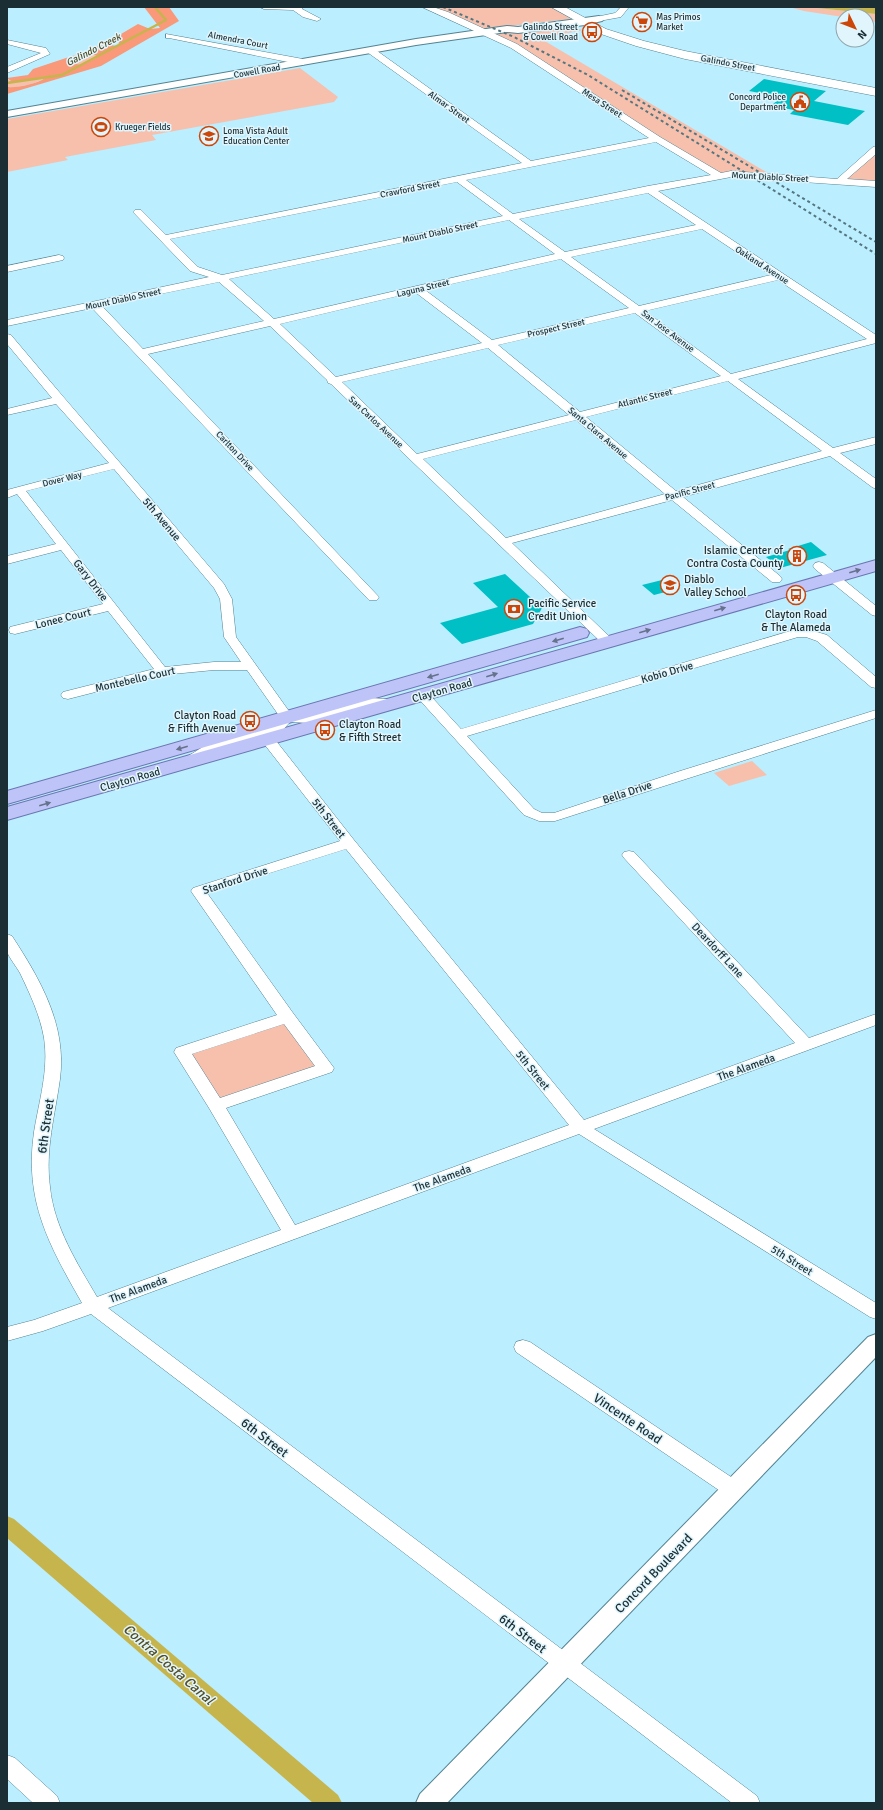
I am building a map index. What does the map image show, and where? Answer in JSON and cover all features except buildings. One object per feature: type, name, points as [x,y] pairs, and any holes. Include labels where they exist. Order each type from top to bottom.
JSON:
[{"type":"main road","points":[[557,7],[580,16]]},
{"type":"main road","name":"Galindo Street","points":[[580,16],[599,19],[627,33],[667,45],[876,86]]},
{"type":"main road","name":"Galindo Street","points":[[580,16],[602,31],[640,44],[860,90],[876,92]]},
{"type":"main road","points":[[749,67],[774,69],[783,67]]},
{"type":"main road","points":[[860,90],[866,87],[876,86]]},
{"type":"main road","name":"Clayton Road","points":[[7,798],[287,718],[602,635],[826,572],[876,550]]},
{"type":"main road","name":"Clayton Road","points":[[7,814],[423,696],[776,578],[876,565]]},
{"type":"street","points":[[264,7],[297,8],[306,16],[317,19]]},
{"type":"street","name":"Mesa Street","points":[[426,7],[514,46],[657,139],[718,176]]},
{"type":"street","points":[[599,19],[618,15],[624,7]]},
{"type":"street","name":"Cowell Road","points":[[7,114],[370,50],[507,29],[518,30],[580,16],[599,19]]},
{"type":"street","name":"Almendra Court","points":[[169,36],[303,62]]},
{"type":"street","points":[[7,70],[46,54],[43,50],[8,43]]},
{"type":"street","name":"Almar Street","points":[[370,50],[528,164]]},
{"type":"street","name":"Crawford Street","points":[[163,238],[657,139]]},
{"type":"street","points":[[840,181],[876,149]]},
{"type":"street","name":"Mount Diablo Street","points":[[7,323],[512,217],[718,176],[731,174],[876,184]]},
{"type":"street","name":"San Jose Avenue","points":[[459,179],[565,255],[876,485]]},
{"type":"street","name":"Oakland Avenue","points":[[648,189],[876,340]]},
{"type":"street","name":"San Carlos Avenue","points":[[138,212],[194,269],[221,278],[272,322],[332,381],[602,635]]},
{"type":"street","name":"Laguna Street","points":[[142,352],[418,290],[565,255],[704,226]]},
{"type":"street","points":[[7,269],[59,258]]},
{"type":"street","name":"Prospect Street","points":[[332,381],[780,276]]},
{"type":"street","name":"Santa Clara Avenue","points":[[418,290],[490,344],[776,578]]},
{"type":"street","name":"Carlton Drive","points":[[95,305],[142,352],[373,597]]},
{"type":"street","name":"5th Avenue","points":[[7,337],[59,400],[117,465],[220,587],[226,599],[230,637],[287,718]]},
{"type":"street","name":"Atlantic Street","points":[[414,458],[876,340]]},
{"type":"street","points":[[7,412],[59,400]]},
{"type":"street","name":"Pacific Street","points":[[504,542],[876,440]]},
{"type":"street","name":"Dover Way","points":[[7,494],[19,489],[117,465]]},
{"type":"street","name":"Gary Drive","points":[[19,489],[162,671]]},
{"type":"street","points":[[7,560],[64,546]]},
{"type":"street","points":[[826,572],[876,612]]},
{"type":"street","name":"Lonee Court","points":[[15,630],[111,606]]},
{"type":"street","name":"Kobio Drive","points":[[458,734],[797,632],[807,633],[822,638],[871,674]]},
{"type":"street","name":"Montebello Court","points":[[68,695],[162,671],[214,666],[251,666]]},
{"type":"street","points":[[871,674],[876,684]]},
{"type":"street","name":"Bella Drive","points":[[423,696],[529,812],[539,817],[554,817],[876,714]]},
{"type":"street","points":[[188,763],[211,748],[276,729],[287,718],[310,719],[371,702],[398,703]]},
{"type":"street","name":"5th Street","points":[[268,740],[349,843],[581,1128],[876,1312]]},
{"type":"street","name":"Stanford Drive","points":[[216,1106],[326,1068],[287,1017],[198,891],[349,843]]},
{"type":"street","name":"Deardorff Lane","points":[[629,855],[806,1045]]},
{"type":"street","name":"6th Street","points":[[7,939],[27,971],[40,998],[48,1019],[53,1044],[53,1074],[40,1148],[41,1187],[50,1224],[69,1266],[93,1306],[749,1803]]},
{"type":"street","points":[[287,1017],[182,1052],[216,1106],[290,1233]]},
{"type":"street","name":"The Alameda","points":[[7,1334],[37,1326],[93,1306],[876,1019]]},
{"type":"street","name":"Concord Boulevard","points":[[429,1803],[565,1665],[733,1489],[876,1343]]},
{"type":"street","name":"Vincente Road","points":[[523,1347],[733,1489]]},
{"type":"street","points":[[7,1764],[49,1803]]},
{"type":"shaded area","points":[[144,7],[169,7],[179,21],[101,66],[7,94],[7,87],[27,85],[45,78],[7,83],[11,81],[7,78],[28,75],[33,69],[72,56],[87,59],[72,63],[82,65],[98,57],[88,51],[101,44],[118,46],[121,34],[138,24],[150,29],[160,28]]},
{"type":"shaded area","points":[[426,7],[558,7],[578,18],[511,26],[508,29],[563,27],[585,30],[550,36],[543,40],[773,176],[719,176],[514,46]]},
{"type":"shaded area","points":[[789,7],[835,10],[835,16]]},
{"type":"shaded area","points":[[807,7],[876,7],[876,14],[875,8],[835,8],[835,10]]},
{"type":"shaded area","points":[[88,51],[98,57],[82,65],[71,63],[86,59],[72,56]]},
{"type":"shaded area","name":"Krueger Fields","points":[[300,68],[338,97],[334,102],[152,135],[156,140],[65,157],[68,160],[7,172],[7,119]]},
{"type":"shaded area","points":[[46,77],[38,82],[27,85],[7,87],[7,79],[11,81],[8,83]]},
{"type":"shaded area","points":[[876,149],[876,184],[840,181]]},
{"type":"shaded area","points":[[752,761],[767,775],[729,786],[714,773]]},
{"type":"shaded area","points":[[287,1017],[326,1068],[216,1105],[182,1052]]},
{"type":"waterway","name":"Galindo Creek","points":[[7,83],[62,75],[166,20],[155,7]]},
{"type":"waterway","name":"Contra Costa Canal","points":[[7,1525],[330,1803]]},
{"type":"railway","points":[[443,7],[514,37],[588,75],[876,254]]},
{"type":"railway","points":[[622,90],[876,242]]},
{"type":"place","name":"Mas Primos Market","points":[[642,22]]},
{"type":"place","name":"Galindo Street & Cowell Road","points":[[592,32]]},
{"type":"place","name":"Concord Police Department","points":[[800,102]]},
{"type":"place","name":"Krueger Fields","points":[[101,127]]},
{"type":"place","name":"Loma Vista Adult Education Center","points":[[209,136]]},
{"type":"place","name":"Islamic Center of Contra Costa County","points":[[797,556]]},
{"type":"place","name":"Diablo Valley School","points":[[670,585]]},
{"type":"place","name":"Clayton Road & The Alameda","points":[[796,595]]},
{"type":"place","name":"Pacific Service Credit Union","points":[[514,609]]},
{"type":"place","name":"Clayton Road & Fifth Avenue","points":[[250,721]]},
{"type":"place","name":"Clayton Road & Fifth Street","points":[[325,730]]}]
